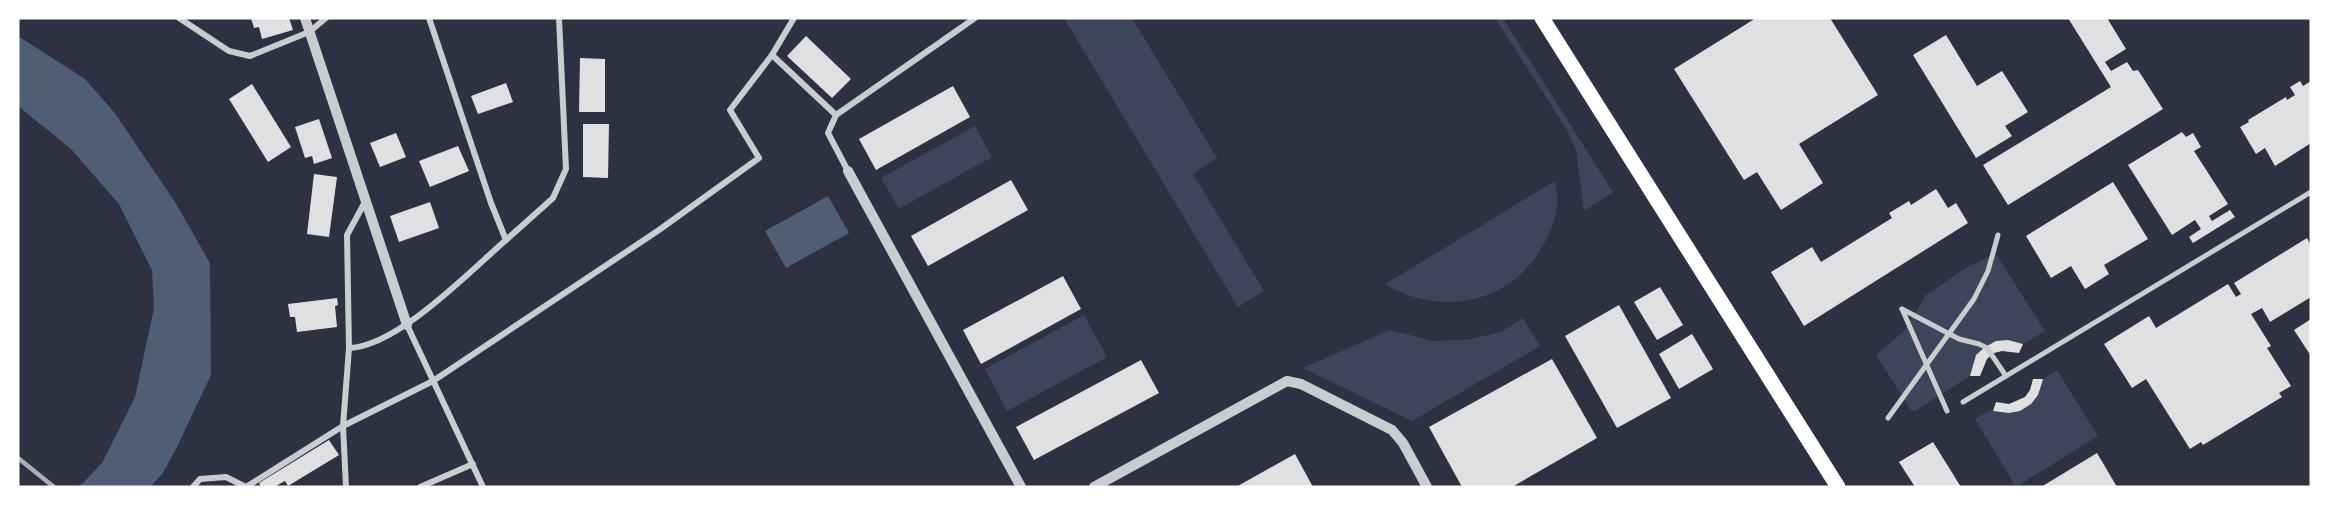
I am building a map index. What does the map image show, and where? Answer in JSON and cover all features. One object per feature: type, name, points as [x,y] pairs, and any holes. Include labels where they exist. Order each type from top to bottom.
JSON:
[{"type":"main road","points":[[1542,18],[1832,485]]},
{"type":"street","points":[[179,18],[229,51],[250,56],[309,32],[326,18]]},
{"type":"street","points":[[305,18],[407,325],[483,487]]},
{"type":"street","points":[[429,18],[491,203],[506,240]]},
{"type":"street","points":[[349,348],[365,347],[407,325],[553,198],[566,169],[559,18]]},
{"type":"street","points":[[193,487],[200,479],[226,477],[246,487],[343,426],[433,381],[659,230],[759,158],[730,110],[772,55],[794,18]]},
{"type":"street","points":[[975,18],[836,115],[828,134],[1021,487]]},
{"type":"street","points":[[772,55],[836,115]]},
{"type":"street","points":[[1963,402],[2311,192]]},
{"type":"street","points":[[346,487],[343,426],[349,348],[347,235],[365,202]]},
{"type":"street","points":[[1888,418],[1974,299],[1988,271],[1998,235]]},
{"type":"street","points":[[1947,411],[1902,309],[1950,334],[1987,348],[2006,376]]},
{"type":"street","points":[[1094,487],[1287,381],[1301,384],[1392,430],[1403,443],[1427,487]]},
{"type":"street","points":[[420,487],[472,464]]},
{"type":"shaded area","points":[[1064,18],[1132,18],[1217,158],[1193,174],[1264,291],[1238,307]]},
{"type":"shaded area","points":[[1495,18],[1503,18],[1613,192],[1584,211],[1576,151],[1567,130]]},
{"type":"shaded area","points":[[18,36],[85,79],[114,112],[175,202],[210,263],[211,375],[163,473],[150,487],[77,487],[102,463],[135,397],[154,308],[152,270],[119,204],[71,149],[18,106]]},
{"type":"shaded area","points":[[975,126],[992,157],[899,209],[881,178]]},
{"type":"shaded area","points":[[1555,181],[1556,210],[1548,235],[1539,252],[1525,270],[1508,284],[1490,294],[1470,300],[1448,302],[1427,300],[1405,294],[1385,284]]},
{"type":"shaded area","points":[[828,196],[849,233],[786,268],[765,231]]},
{"type":"shaded area","points":[[1996,254],[2045,331],[2023,344],[2008,340],[1996,341],[1976,355],[1970,376],[1915,411],[1911,410],[1876,355],[1904,331],[1926,295],[1969,266]]},
{"type":"shaded area","points":[[1084,315],[1107,357],[1007,411],[985,369]]},
{"type":"shaded area","points":[[1523,318],[1540,346],[1412,421],[1303,368],[1390,330],[1433,341],[1471,339],[1501,332]]},
{"type":"shaded area","points":[[2057,370],[2098,436],[2016,487],[1975,419],[1990,410],[2008,412],[2024,408],[2037,397],[2043,379]]},
{"type":"building","points":[[251,18],[289,18],[293,30],[262,39],[259,27],[254,28]]},
{"type":"building","points":[[1756,18],[1830,18],[1878,95],[1799,144],[1823,183],[1781,210],[1757,172],[1744,180],[1674,69]]},
{"type":"building","points":[[2068,18],[2107,18],[2126,49],[2105,62],[2111,71],[2127,62],[2133,71],[2138,70],[2163,109],[2008,205],[1983,165],[2111,87]]},
{"type":"building","points":[[1946,35],[1977,86],[2002,71],[2028,112],[2005,126],[2012,136],[1976,158],[1913,55]]},
{"type":"building","points":[[806,36],[851,79],[832,98],[787,56]]},
{"type":"building","points":[[580,58],[605,59],[605,112],[579,112]]},
{"type":"building","points":[[2300,81],[2303,86],[2311,81],[2311,143],[2275,166],[2265,148],[2256,154],[2240,127],[2286,97],[2287,100],[2295,95],[2290,87]]},
{"type":"building","points":[[506,83],[513,102],[478,114],[471,96]]},
{"type":"building","points":[[252,84],[291,147],[268,162],[229,99]]},
{"type":"building","points":[[953,86],[970,117],[876,170],[859,139]]},
{"type":"building","points":[[319,119],[332,158],[314,164],[312,156],[305,158],[295,127]]},
{"type":"building","points":[[583,124],[609,124],[608,178],[583,177]]},
{"type":"building","points":[[2182,132],[2186,137],[2193,133],[2201,147],[2194,151],[2228,204],[2209,216],[2212,221],[2230,210],[2235,217],[2193,243],[2189,237],[2201,229],[2195,220],[2172,235],[2128,165]]},
{"type":"building","points":[[396,133],[406,157],[380,167],[370,143]]},
{"type":"building","points":[[458,146],[469,171],[430,187],[419,161]]},
{"type":"building","points":[[314,174],[337,177],[329,237],[307,234]]},
{"type":"building","points":[[1011,180],[1028,210],[928,266],[911,236]]},
{"type":"building","points":[[2113,182],[2148,239],[2104,265],[2109,274],[2085,289],[2071,266],[2051,278],[2026,236]]},
{"type":"building","points":[[1936,189],[1948,208],[1956,203],[1968,223],[1804,326],[1771,272],[1812,247],[1821,262],[1892,218],[1889,213],[1909,201],[1911,205]]},
{"type":"building","points":[[430,202],[439,228],[399,242],[390,216]]},
{"type":"building","points":[[2307,238],[2311,246],[2311,297],[2270,322],[2262,308],[2251,314],[2271,346],[2267,348],[2291,386],[2279,393],[2282,397],[2203,445],[2201,442],[2190,449],[2146,379],[2132,388],[2104,344],[2149,316],[2156,328],[2228,284],[2236,297],[2241,294],[2234,283]]},
{"type":"building","points":[[1063,276],[1081,309],[981,364],[963,330]]},
{"type":"building","points":[[1660,287],[1683,325],[1657,340],[1634,302]]},
{"type":"building","points":[[337,298],[338,305],[335,306],[337,327],[297,332],[295,317],[290,317],[288,304]]},
{"type":"building","points":[[1619,305],[1671,398],[1617,428],[1565,336]]},
{"type":"building","points":[[2311,319],[2311,356],[2294,330]]},
{"type":"building","points":[[1692,334],[1713,369],[1679,389],[1659,354]]},
{"type":"building","points":[[2008,340],[2023,344],[2019,353],[2002,351],[1994,353],[1987,359],[1980,376],[1970,376],[1976,355],[1996,341]]},
{"type":"building","points":[[1552,359],[1597,438],[1512,487],[1462,487],[1429,427]]},
{"type":"building","points":[[1141,360],[1159,393],[1034,460],[1016,427]]},
{"type":"building","points":[[2033,379],[2043,379],[2038,395],[2031,404],[2020,411],[2009,413],[1993,411],[1996,402],[2009,404],[2025,397]]},
{"type":"building","points":[[329,440],[339,455],[288,486],[285,481],[274,487],[261,487],[259,483]]},
{"type":"building","points":[[1933,442],[1961,487],[1915,487],[1899,462]]},
{"type":"building","points":[[2097,453],[2117,487],[2041,487]]},
{"type":"building","points":[[1295,454],[1313,487],[1236,487]]},
{"type":"railway","points":[[18,458],[54,487]]}]
